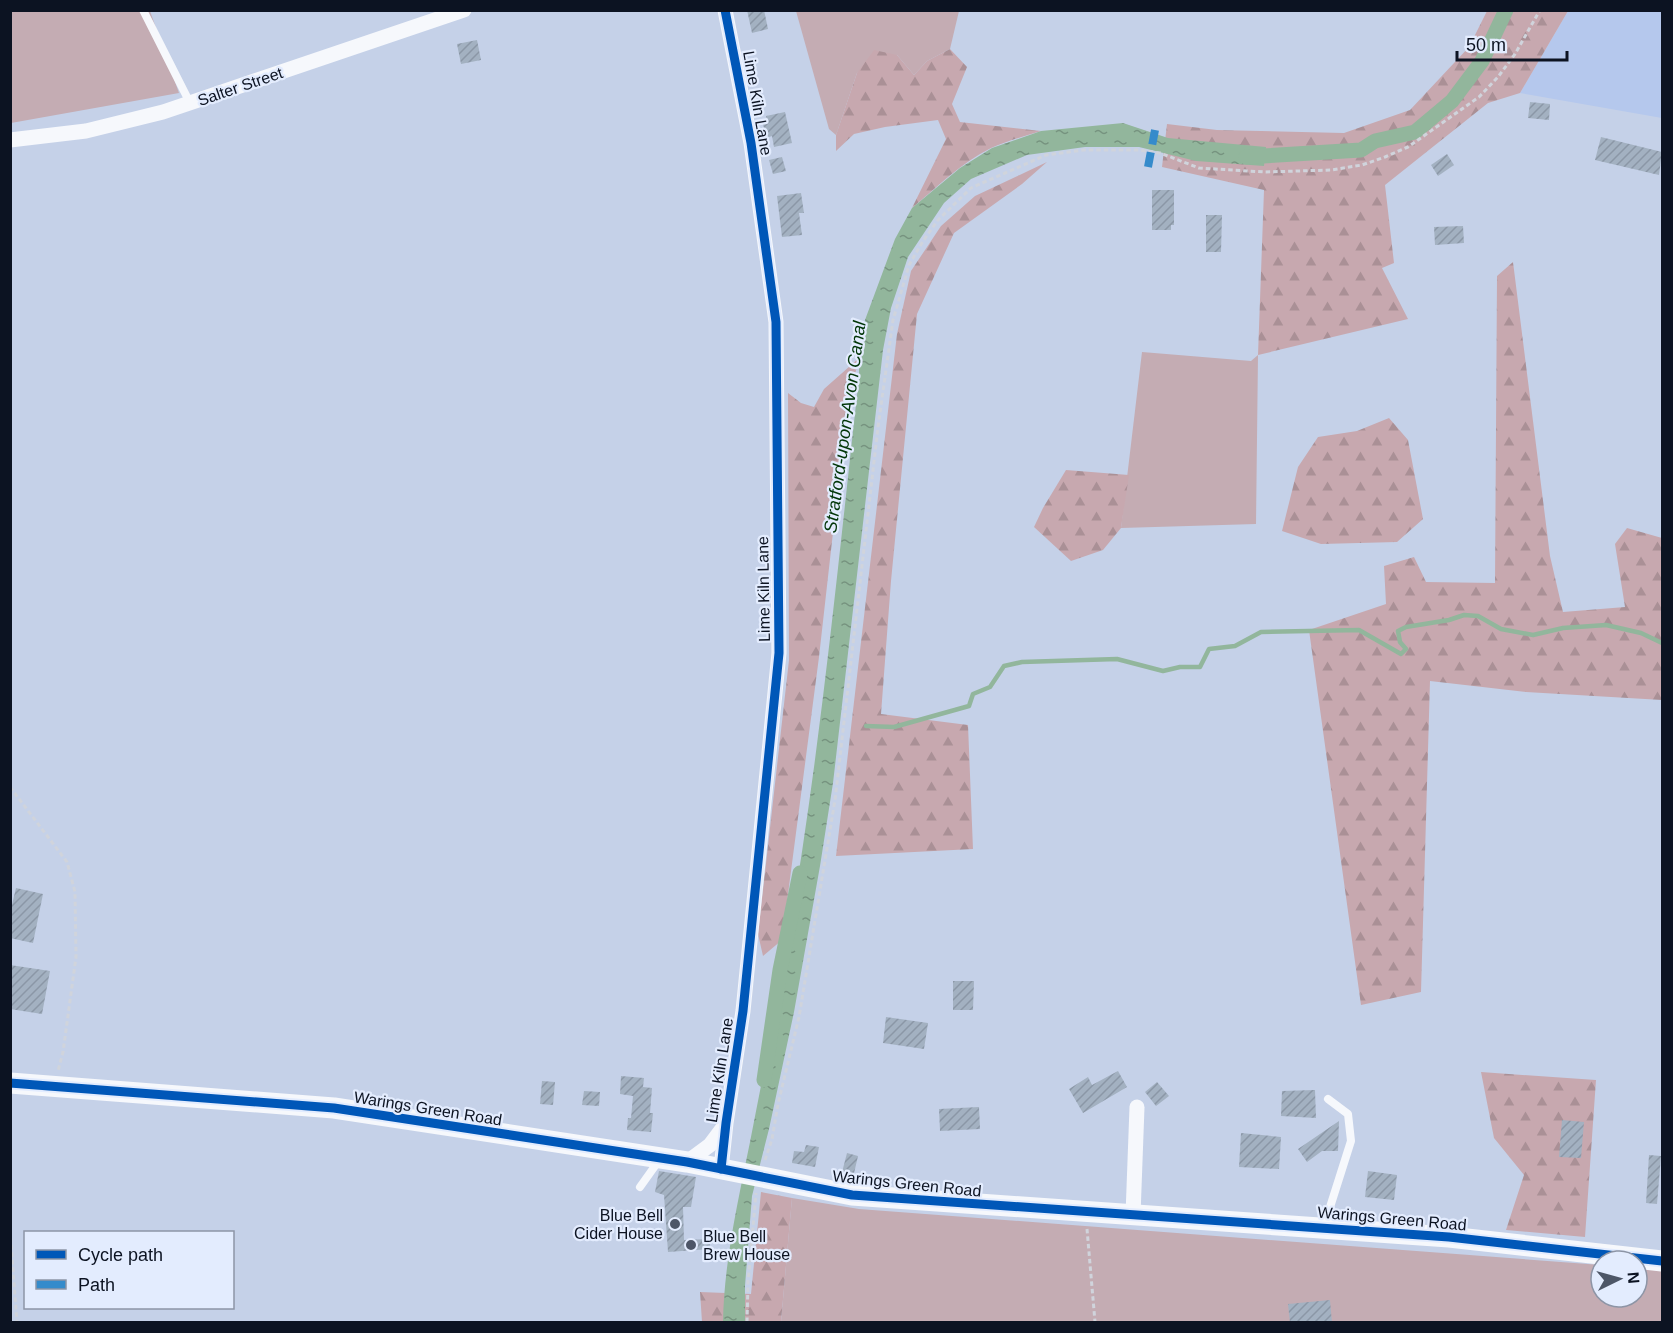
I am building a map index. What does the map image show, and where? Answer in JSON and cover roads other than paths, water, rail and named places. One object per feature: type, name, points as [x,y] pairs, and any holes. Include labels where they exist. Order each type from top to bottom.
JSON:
[{"type":"street","name":"Salter Street","points":[[10,140],[86,132],[163,112],[464,10]]},
{"type":"street","name":"Lime Kiln Lane","points":[[725,10],[751,143],[776,322],[779,642],[743,1011],[726,1123],[729,1171]]},
{"type":"street","name":"Warings Green Road","points":[[10,1083],[334,1108],[687,1162],[852,1195],[1449,1237],[1662,1262]]},
{"type":"street","points":[[1133,1215],[1137,1107]]},
{"type":"street","name":"Lime Kiln Lane","points":[[687,1162],[711,1145],[726,1123]]},
{"type":"lane","points":[[143,10],[190,103]]},
{"type":"lane","points":[[1323,1227],[1351,1140],[1348,1114],[1328,1099]]},
{"type":"lane","points":[[639,1187],[661,1158]]},
{"type":"water","points":[[1123,123],[1168,138],[1266,147],[1264,166],[1196,161],[1139,147],[1085,147],[1027,155],[971,179],[944,203],[908,257],[891,308],[883,350],[833,783],[820,866],[794,1012],[752,1196],[745,1286],[745,1322],[723,1322],[732,1232],[779,990],[810,799],[828,659],[859,377],[859,358],[865,320],[895,239],[912,208],[960,168],[992,148],[1041,131]]},
{"type":"waterway","name":"Stratford-upon-Avon Canal","points":[[1246,157],[1361,150],[1375,141],[1415,132],[1452,101],[1482,61],[1506,10]]},
{"type":"waterway","points":[[866,726],[894,727],[969,706],[973,694],[990,687],[1004,666],[1022,662],[1117,659],[1163,671],[1180,667],[1200,667],[1209,649],[1235,646],[1261,632],[1359,630],[1401,654],[1406,649],[1400,642],[1398,631],[1406,627],[1449,620],[1464,615],[1478,616],[1501,629],[1533,635],[1563,628],[1606,625],[1641,633],[1662,643]]},
{"type":"waterway","name":"Stratford-upon-Avon Canal","points":[[764,1080],[780,970],[800,873]]},
{"type":"place","name":"Blue Bell Cider House","points":[[675,1224]]},
{"type":"place","name":"Blue Bell Brew House","points":[[691,1245]]}]
